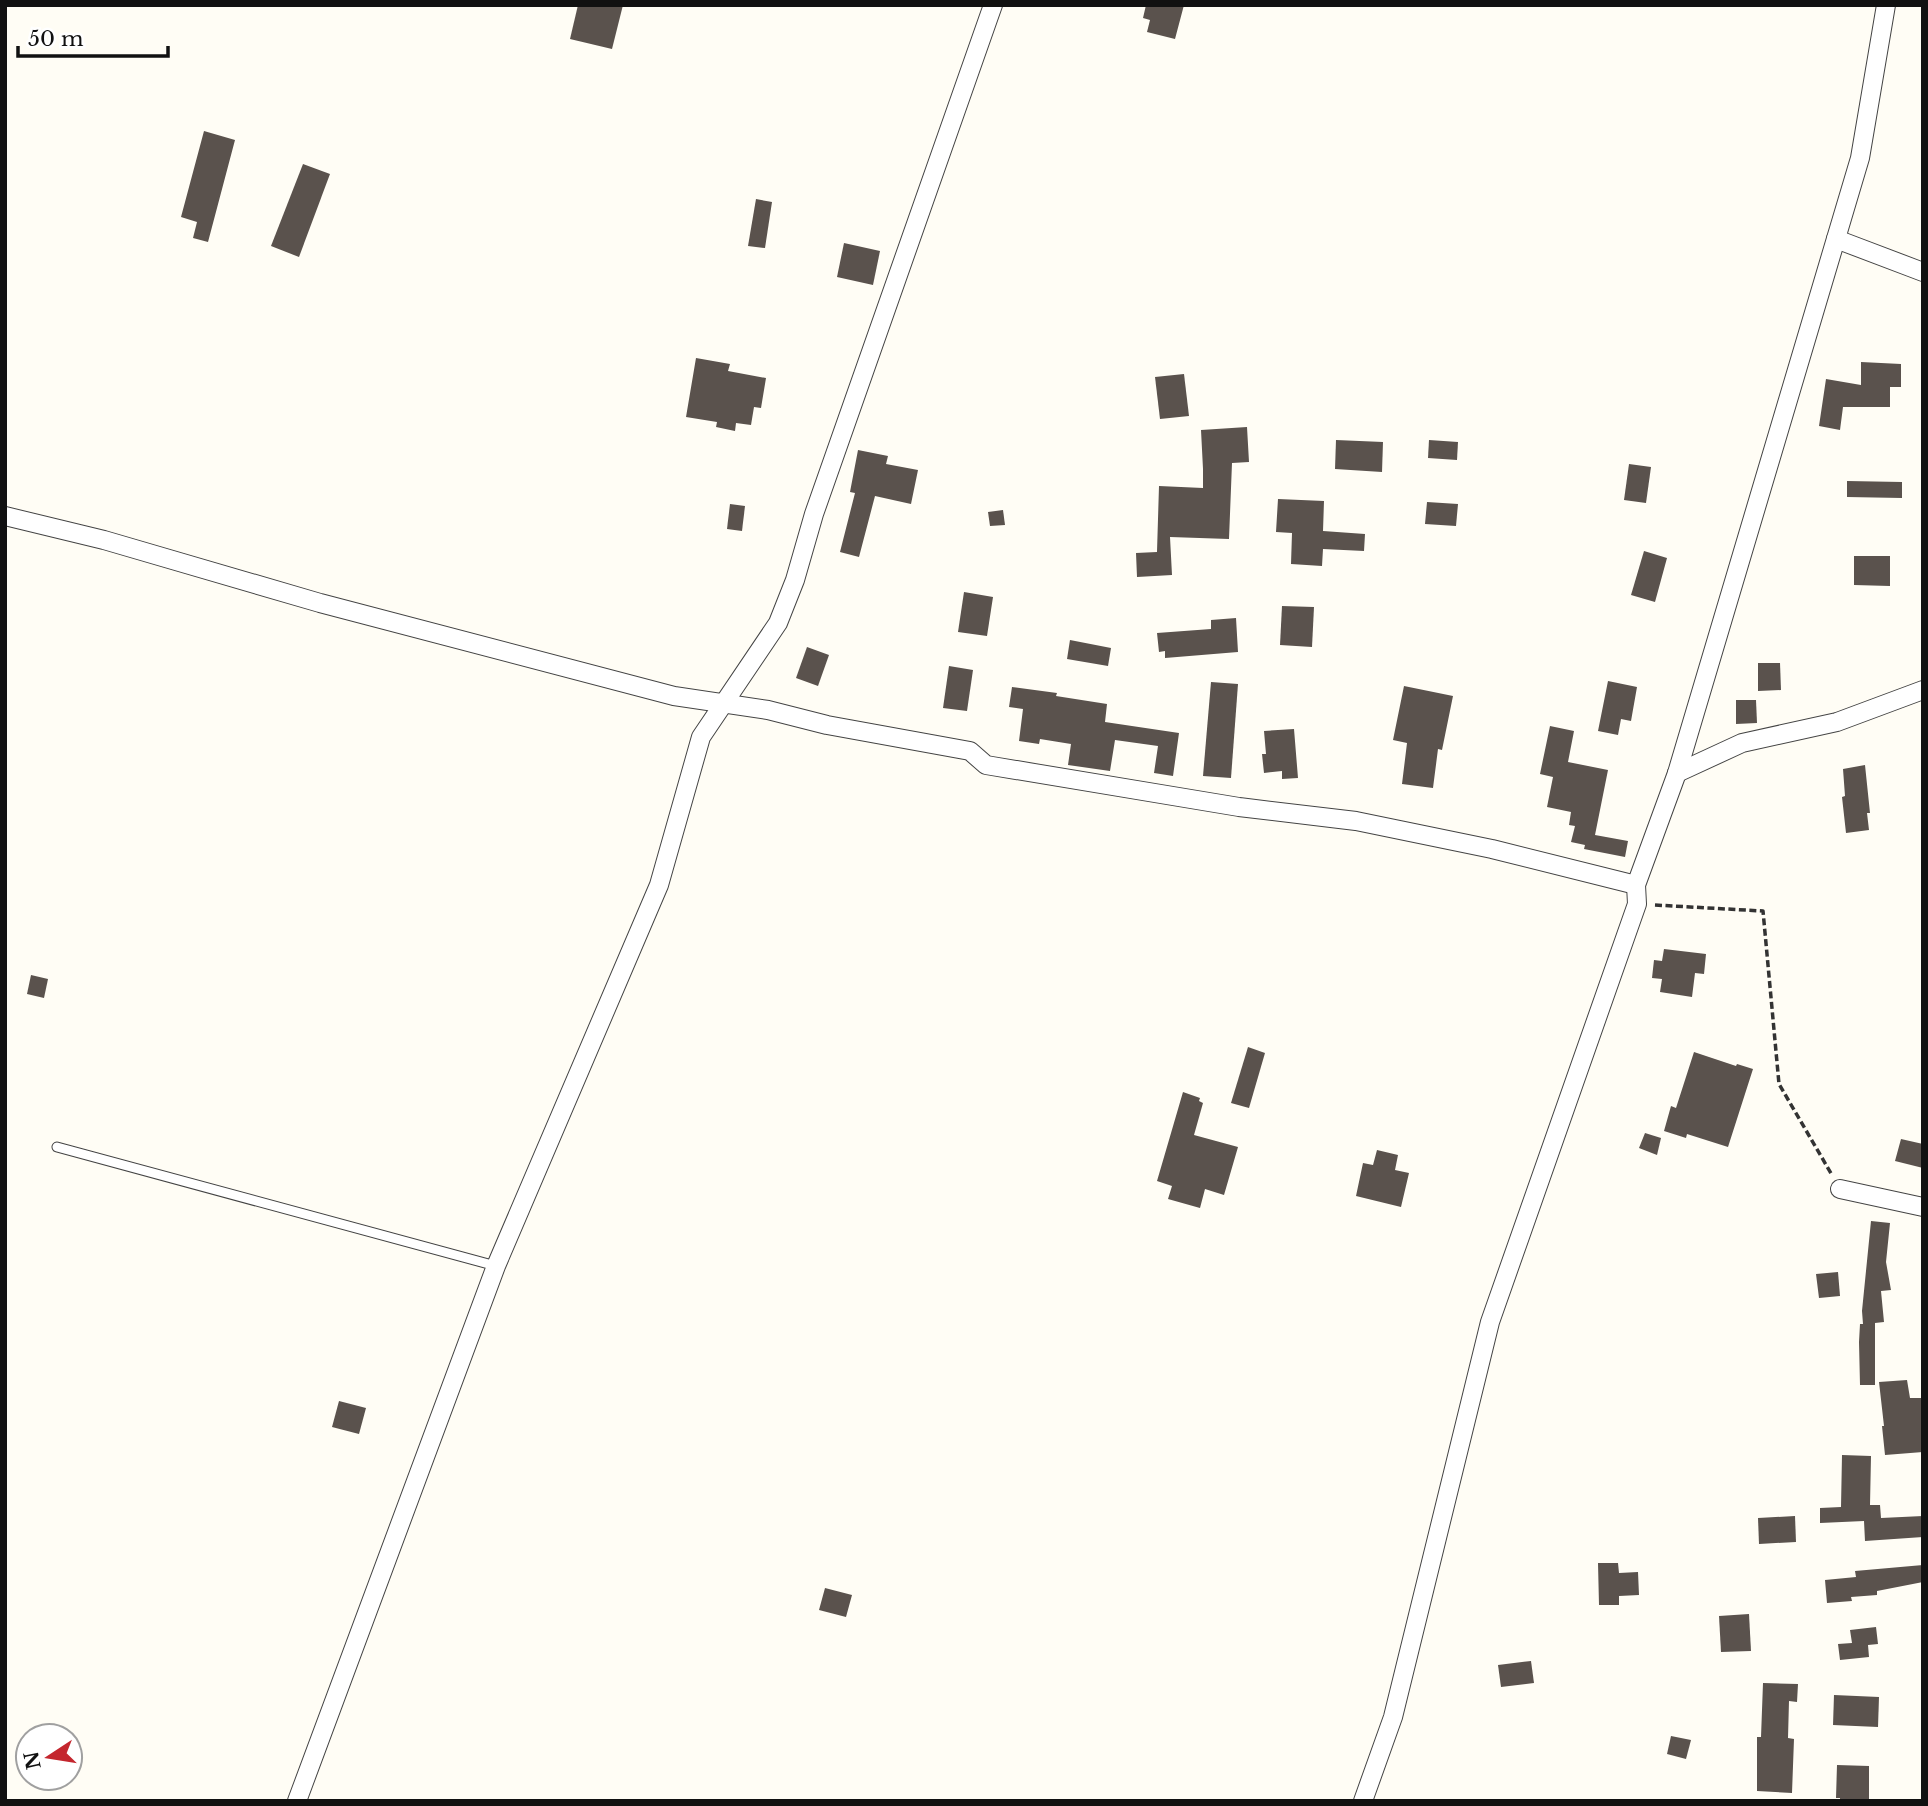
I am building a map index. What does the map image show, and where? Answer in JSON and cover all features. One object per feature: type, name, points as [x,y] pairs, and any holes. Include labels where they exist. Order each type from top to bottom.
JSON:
[{"type":"street","points":[[297,1801],[496,1266],[659,886],[701,737],[778,623],[993,5]]},
{"type":"street","points":[[1363,1801],[1393,1717],[1490,1322],[1637,904],[1636,885],[1677,773],[1860,158],[1886,5]]},
{"type":"street","points":[[1836,239],[1923,272]]},
{"type":"street","points":[[5,516],[104,540],[320,603],[674,696],[768,710],[827,725],[970,751],[986,765],[1239,807],[1356,821],[1492,849],[1636,885]]},
{"type":"street","points":[[1677,773],[1742,743],[1837,722],[1923,690]]},
{"type":"street","points":[[1840,1189],[1923,1207]]},
{"type":"lane","points":[[57,1147],[496,1266]]},
{"type":"path","points":[[1637,904],[1763,911],[1779,1084],[1840,1189]]},
{"type":"building","points":[[578,5],[623,5],[612,49],[570,39]]},
{"type":"building","points":[[1146,5],[1184,5],[1175,39],[1147,32],[1150,20],[1143,18]]},
{"type":"building","points":[[204,131],[235,140],[208,242],[193,238],[197,222],[181,217]]},
{"type":"building","points":[[303,164],[330,174],[299,257],[271,246]]},
{"type":"building","points":[[756,199],[772,202],[765,248],[748,246]]},
{"type":"building","points":[[844,243],[880,251],[873,285],[837,277]]},
{"type":"building","points":[[696,358],[730,364],[728,371],[766,378],[761,408],[754,407],[751,425],[736,423],[735,431],[716,427],[717,422],[686,417]]},
{"type":"building","points":[[1861,362],[1901,364],[1901,387],[1890,387],[1890,407],[1843,407],[1840,430],[1819,426],[1826,379],[1861,385]]},
{"type":"building","points":[[1184,374],[1189,416],[1160,419],[1155,377]]},
{"type":"building","points":[[1247,427],[1249,462],[1232,463],[1229,539],[1170,537],[1172,575],[1137,577],[1136,553],[1157,552],[1159,486],[1203,488],[1201,430]]},
{"type":"building","points":[[1336,440],[1383,442],[1382,472],[1335,469]]},
{"type":"building","points":[[1429,440],[1458,442],[1457,460],[1428,458]]},
{"type":"building","points":[[858,450],[888,456],[886,464],[918,470],[911,504],[875,496],[859,557],[840,552],[855,493],[850,492]]},
{"type":"building","points":[[1629,464],[1651,467],[1646,503],[1624,500]]},
{"type":"building","points":[[1847,481],[1902,482],[1902,498],[1847,497]]},
{"type":"building","points":[[1278,499],[1324,501],[1323,531],[1365,534],[1364,551],[1323,549],[1322,566],[1291,564],[1292,533],[1276,532]]},
{"type":"building","points":[[1427,502],[1458,504],[1456,526],[1425,524]]},
{"type":"building","points":[[730,504],[745,506],[742,531],[727,529]]},
{"type":"building","points":[[1003,510],[1005,525],[990,526],[988,512]]},
{"type":"building","points":[[1644,551],[1667,558],[1655,602],[1631,595]]},
{"type":"building","points":[[1854,556],[1890,556],[1890,586],[1854,585]]},
{"type":"building","points":[[964,592],[993,597],[987,636],[958,632]]},
{"type":"building","points":[[1282,606],[1314,607],[1312,647],[1280,645]]},
{"type":"building","points":[[1236,618],[1238,652],[1165,658],[1165,651],[1159,652],[1157,633],[1211,629],[1211,620]]},
{"type":"building","points":[[1070,640],[1111,648],[1108,666],[1067,659]]},
{"type":"building","points":[[807,647],[829,655],[818,686],[796,678]]},
{"type":"building","points":[[1758,663],[1780,663],[1781,690],[1758,691]]},
{"type":"building","points":[[949,666],[973,670],[967,711],[943,708]]},
{"type":"building","points":[[1608,681],[1637,687],[1631,721],[1621,719],[1618,735],[1598,731]]},
{"type":"building","points":[[1211,682],[1238,684],[1231,778],[1203,776]]},
{"type":"building","points":[[1404,686],[1453,696],[1442,750],[1438,749],[1433,788],[1402,784],[1407,743],[1393,740]]},
{"type":"building","points":[[1012,687],[1107,704],[1105,722],[1179,733],[1173,776],[1154,773],[1158,746],[1115,740],[1110,771],[1068,765],[1071,744],[1040,739],[1039,744],[1019,741],[1023,709],[1009,707]]},
{"type":"building","points":[[1736,700],[1756,700],[1757,723],[1736,724]]},
{"type":"building","points":[[1550,726],[1574,731],[1568,762],[1608,770],[1595,835],[1628,841],[1625,857],[1584,849],[1585,845],[1571,842],[1575,826],[1569,825],[1571,812],[1547,807],[1553,777],[1540,774]]},
{"type":"building","points":[[1294,729],[1298,778],[1282,779],[1282,771],[1264,773],[1264,731]]},
{"type":"building","points":[[1865,765],[1869,830],[1846,833],[1842,797],[1845,796],[1843,769]]},
{"type":"building","points":[[1664,949],[1706,954],[1704,974],[1695,973],[1692,997],[1660,992],[1662,979],[1652,978],[1654,960],[1662,961]]},
{"type":"building","points":[[31,975],[48,979],[44,998],[27,994]]},
{"type":"building","points":[[1248,1047],[1265,1053],[1249,1108],[1231,1103]]},
{"type":"building","points":[[1694,1052],[1753,1069],[1728,1147],[1687,1134],[1686,1138],[1664,1131],[1671,1106],[1676,1108]]},
{"type":"building","points":[[1183,1092],[1200,1098],[1199,1101],[1203,1103],[1194,1135],[1238,1147],[1224,1195],[1205,1189],[1200,1208],[1168,1199],[1172,1186],[1157,1181]]},
{"type":"building","points":[[1645,1133],[1661,1138],[1657,1155],[1639,1148]]},
{"type":"building","points":[[1901,1139],[1923,1144],[1923,1168],[1895,1161]]},
{"type":"building","points":[[1377,1150],[1398,1155],[1395,1170],[1409,1173],[1401,1207],[1356,1196],[1363,1163],[1373,1165]]},
{"type":"building","points":[[1871,1221],[1890,1223],[1886,1262],[1891,1290],[1881,1291],[1884,1322],[1875,1323],[1875,1385],[1860,1385],[1860,1324],[1863,1324]]},
{"type":"building","points":[[1838,1272],[1840,1296],[1819,1298],[1816,1274]]},
{"type":"building","points":[[1907,1380],[1910,1398],[1922,1398],[1923,1452],[1885,1455],[1879,1382]]},
{"type":"building","points":[[339,1401],[366,1408],[359,1434],[332,1427]]},
{"type":"building","points":[[1842,1455],[1871,1456],[1870,1505],[1880,1505],[1881,1518],[1923,1516],[1923,1537],[1865,1541],[1864,1521],[1820,1523],[1820,1508],[1841,1507]]},
{"type":"building","points":[[1795,1516],[1796,1542],[1759,1544],[1758,1518]]},
{"type":"building","points":[[1598,1563],[1618,1563],[1619,1573],[1638,1572],[1639,1595],[1619,1596],[1619,1605],[1599,1605]]},
{"type":"building","points":[[1923,1565],[1923,1582],[1877,1591],[1877,1595],[1851,1597],[1852,1601],[1827,1603],[1825,1580],[1856,1577],[1855,1571]]},
{"type":"building","points":[[825,1588],[852,1595],[846,1617],[819,1610]]},
{"type":"building","points":[[1749,1614],[1751,1651],[1721,1652],[1719,1616]]},
{"type":"building","points":[[1876,1627],[1878,1644],[1868,1645],[1869,1657],[1840,1660],[1838,1644],[1852,1643],[1850,1630]]},
{"type":"building","points":[[1531,1661],[1534,1683],[1501,1687],[1498,1665]]},
{"type":"building","points":[[1763,1683],[1798,1684],[1797,1702],[1789,1701],[1788,1738],[1794,1739],[1792,1793],[1757,1791],[1757,1737],[1761,1737]]},
{"type":"building","points":[[1834,1695],[1879,1697],[1878,1727],[1833,1725]]},
{"type":"building","points":[[1671,1736],[1691,1740],[1686,1759],[1667,1754]]},
{"type":"building","points":[[1837,1765],[1869,1766],[1869,1801],[1840,1801],[1840,1798],[1836,1798]]}]
